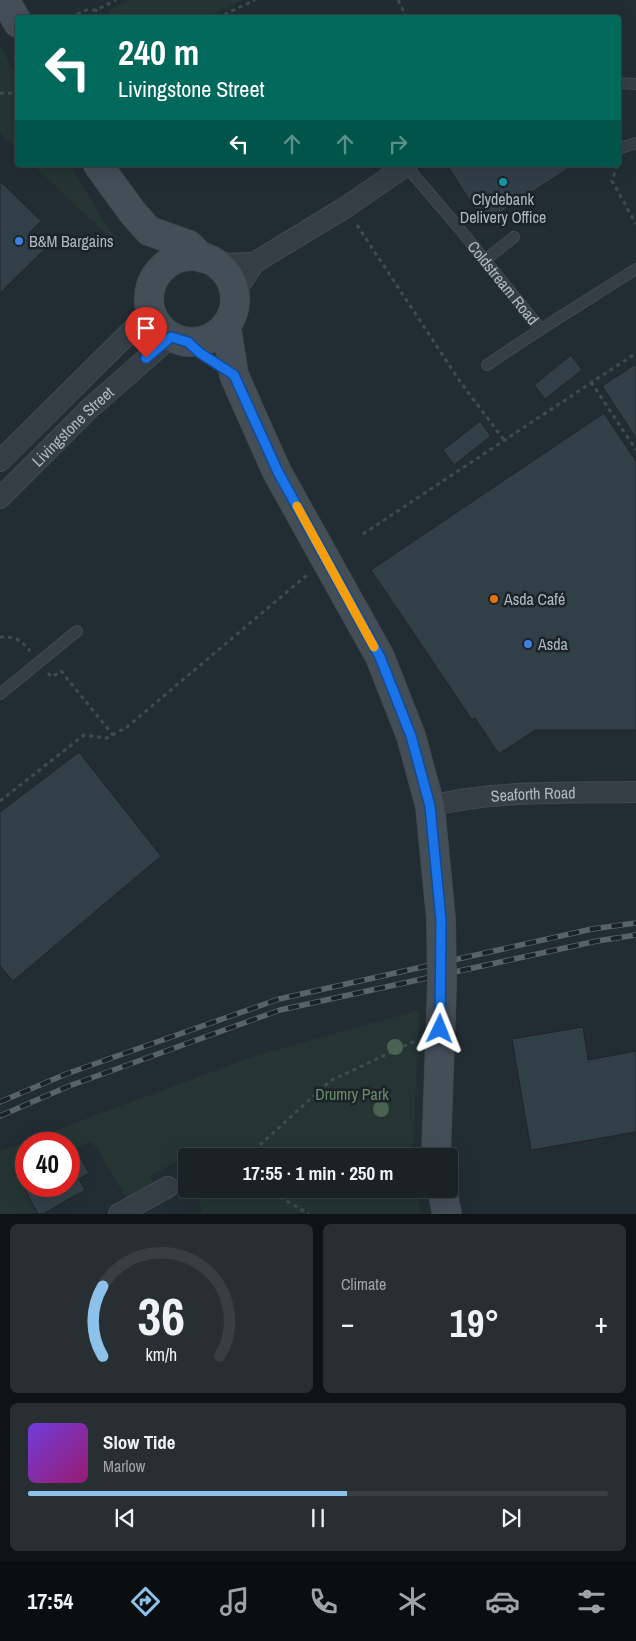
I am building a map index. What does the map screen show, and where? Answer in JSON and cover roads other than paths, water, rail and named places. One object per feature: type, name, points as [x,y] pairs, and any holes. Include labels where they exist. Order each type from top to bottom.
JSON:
[{"type":"street","points":[[5,0],[15,18]]},
{"type":"street","points":[[99,167],[133,213],[149,231],[159,272]]},
{"type":"street","name":"Coldstream Road","points":[[234,292],[254,263],[346,207],[403,167]]},
{"type":"street","points":[[149,231],[188,245],[228,276],[234,292],[235,303],[232,315],[219,333],[199,342],[179,339]]},
{"type":"street","points":[[210,261],[186,257],[171,262],[159,272],[152,284],[149,297],[151,311],[155,321],[162,330],[234,375]]},
{"type":"street","name":"Coldstream Road","points":[[210,261],[254,263]]},
{"type":"street","name":"Livingstone Street","points":[[0,461],[151,311]]},
{"type":"street","points":[[226,325],[234,375],[278,472],[380,657],[411,736],[430,806],[441,920],[442,985],[436,1148]]},
{"type":"street","name":"Livingstone Street","points":[[0,498],[89,409],[179,339]]},
{"type":"street","name":"Seaforth Road","points":[[430,806],[445,802],[517,794],[636,792]]},
{"type":"street","points":[[119,1214],[168,1187]]},
{"type":"street","points":[[444,1198],[447,1214]]},
{"type":"lane","points":[[621,83],[636,84]]},
{"type":"lane","points":[[621,147],[636,143]]},
{"type":"lane","name":"Coldstream Road","points":[[408,167],[540,328],[487,365]]},
{"type":"lane","points":[[485,260],[514,237]]},
{"type":"lane","points":[[540,328],[579,306],[636,269]]},
{"type":"lane","points":[[0,694],[78,631]]},
{"type":"railway","points":[[0,1102],[66,1074],[279,999],[592,929],[636,923]]},
{"type":"railway","points":[[0,1116],[69,1086],[280,1010],[597,941],[636,935]]},
{"type":"place","name":"Clydebank Delivery Office","points":[[503,182]]},
{"type":"place","name":"B&M Bargains","points":[[19,241]]},
{"type":"place","name":"Asda Café","points":[[494,599]]},
{"type":"place","name":"Asda","points":[[528,644]]},
{"type":"park label","name":"Drumry Park","points":[[352,1094]]}]
